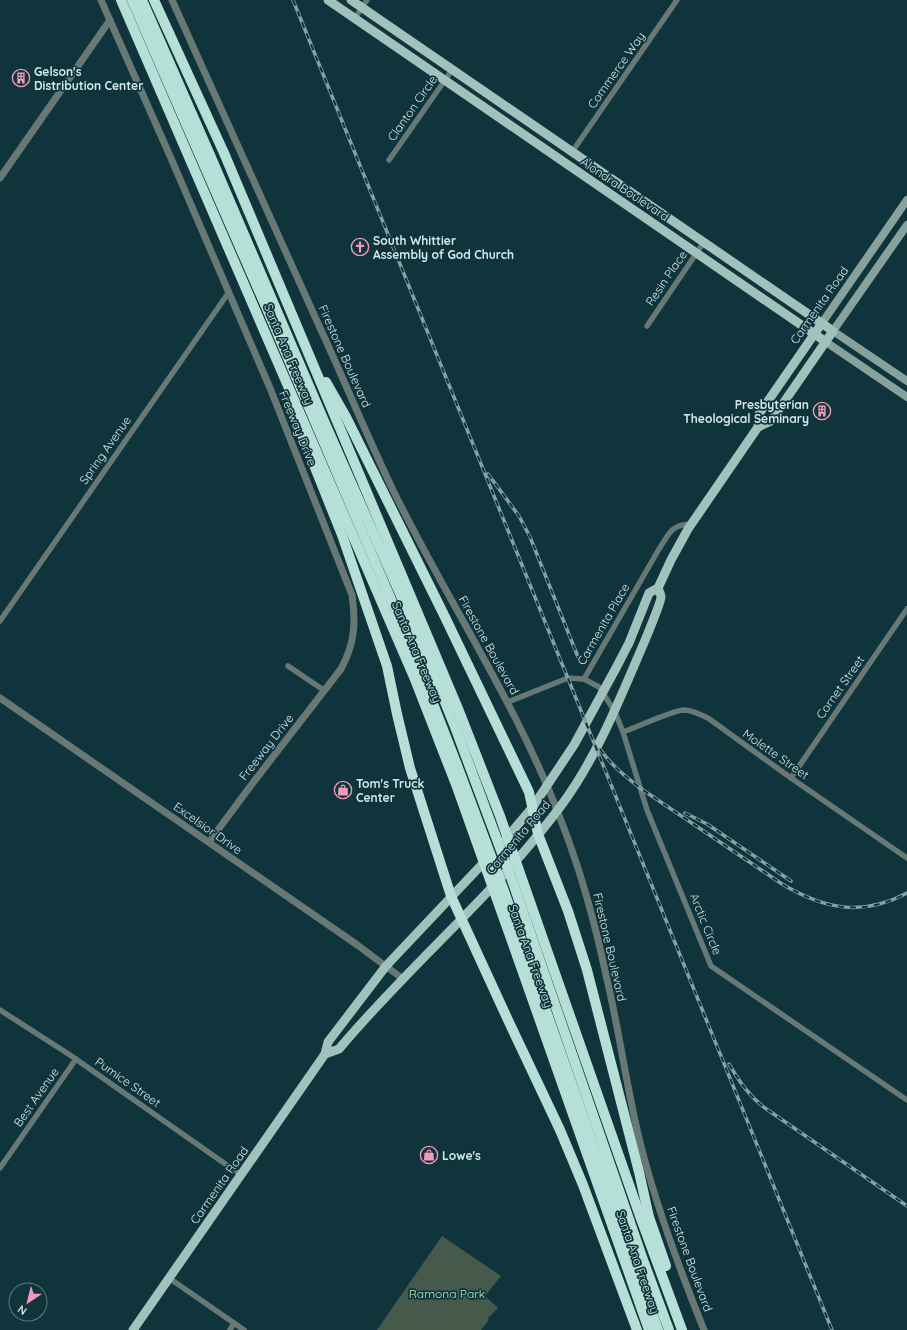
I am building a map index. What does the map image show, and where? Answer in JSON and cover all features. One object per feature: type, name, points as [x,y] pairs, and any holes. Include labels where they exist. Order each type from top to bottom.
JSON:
[{"type":"highway","name":"Santa Ana Freeway","points":[[121,0],[414,678],[442,750],[561,1078],[649,1330]]},
{"type":"highway","points":[[132,0],[264,301],[407,637],[504,891],[658,1330]]},
{"type":"highway","points":[[142,0],[416,630],[455,727],[512,880],[642,1257],[669,1330]]},
{"type":"highway","name":"Santa Ana Freeway","points":[[154,0],[224,153],[416,606],[500,816],[640,1216],[682,1330]]},
{"type":"highway","points":[[261,323],[297,427],[342,535],[371,616],[387,666],[410,768],[451,896],[563,1136],[583,1185],[637,1330]]},
{"type":"highway","points":[[300,334],[346,417],[444,615],[529,792],[538,834],[568,911],[587,970],[637,1164],[649,1217],[671,1282],[682,1330]]},
{"type":"main road","name":"Alondra Boulevard","points":[[328,0],[907,397]]},
{"type":"main road","name":"Alondra Boulevard","points":[[351,0],[365,4],[452,70],[907,382]]},
{"type":"main road","points":[[600,186],[607,176]]},
{"type":"main road","name":"Carmenita Road","points":[[133,1330],[325,1054],[328,1042],[386,966],[501,844],[532,808],[574,745],[616,668],[629,643],[649,593],[658,588],[671,560],[692,524],[758,426],[759,414],[907,200]]},
{"type":"main road","name":"Carmenita Road","points":[[758,426],[771,421],[907,225]]},
{"type":"main road","name":"Carmenita Road","points":[[325,1054],[339,1049],[403,978],[462,920],[538,834],[563,802],[587,765],[608,726],[626,686],[661,598],[658,588]]},
{"type":"street","name":"Freeway Drive","points":[[101,0],[270,388],[352,595],[355,617],[350,647],[341,669],[209,842]]},
{"type":"street","name":"Firestone Boulevard","points":[[172,0],[392,488],[508,702],[548,785],[584,885],[607,978],[628,1089],[640,1141],[676,1257],[704,1330]]},
{"type":"street","name":"Commerce Way","points":[[572,152],[678,0]]},
{"type":"street","points":[[355,18],[365,4]]},
{"type":"street","points":[[0,178],[110,20]]},
{"type":"street","name":"Clanton Circle","points":[[389,160],[452,70]]},
{"type":"street","name":"Resin Place","points":[[647,326],[704,242]]},
{"type":"street","name":"Spring Avenue","points":[[0,621],[229,292]]},
{"type":"street","name":"Carmenita Place","points":[[508,702],[568,678],[584,679],[669,534],[677,526],[692,524]]},
{"type":"street","name":"Cornet Street","points":[[791,778],[907,609]]},
{"type":"street","points":[[288,666],[325,691]]},
{"type":"street","name":"Arctic Circle","points":[[584,679],[599,687],[615,712],[623,732],[647,810],[711,966],[907,1100]]},
{"type":"street","name":"Excelsior Drive","points":[[0,698],[403,978]]},
{"type":"street","name":"Molette Street","points":[[623,732],[673,713],[685,710],[697,713],[708,718],[791,778],[907,858]]},
{"type":"street","name":"Pumice Street","points":[[0,1010],[76,1059],[241,1175]]},
{"type":"street","name":"Best Avenue","points":[[0,1168],[76,1059]]},
{"type":"street","points":[[169,1278],[244,1330]]},
{"type":"street","points":[[230,1330],[234,1323]]},
{"type":"green space","name":"Ramona Park","points":[[442,1236],[501,1276],[485,1296],[498,1308],[488,1318],[489,1320],[481,1330],[377,1330]]},
{"type":"railway","points":[[293,0],[832,1330]]},
{"type":"railway","points":[[488,474],[519,516],[530,537],[578,657]]},
{"type":"railway","points":[[600,749],[624,775],[640,788],[782,884],[798,893],[828,904],[843,907],[874,905],[890,901],[907,893]]},
{"type":"railway","points":[[685,813],[707,824],[791,881]]},
{"type":"railway","points":[[729,1064],[745,1088],[765,1108],[907,1206]]},
{"type":"place","name":"Gelson's Distribution Center","points":[[21,78]]},
{"type":"place","name":"South Whittier Assembly of God Church","points":[[360,247]]},
{"type":"place","name":"Presbyterian Theological Seminary","points":[[822,411]]},
{"type":"place","name":"Tom's Truck Center","points":[[343,790]]},
{"type":"place","name":"Lowe's","points":[[429,1155]]}]
